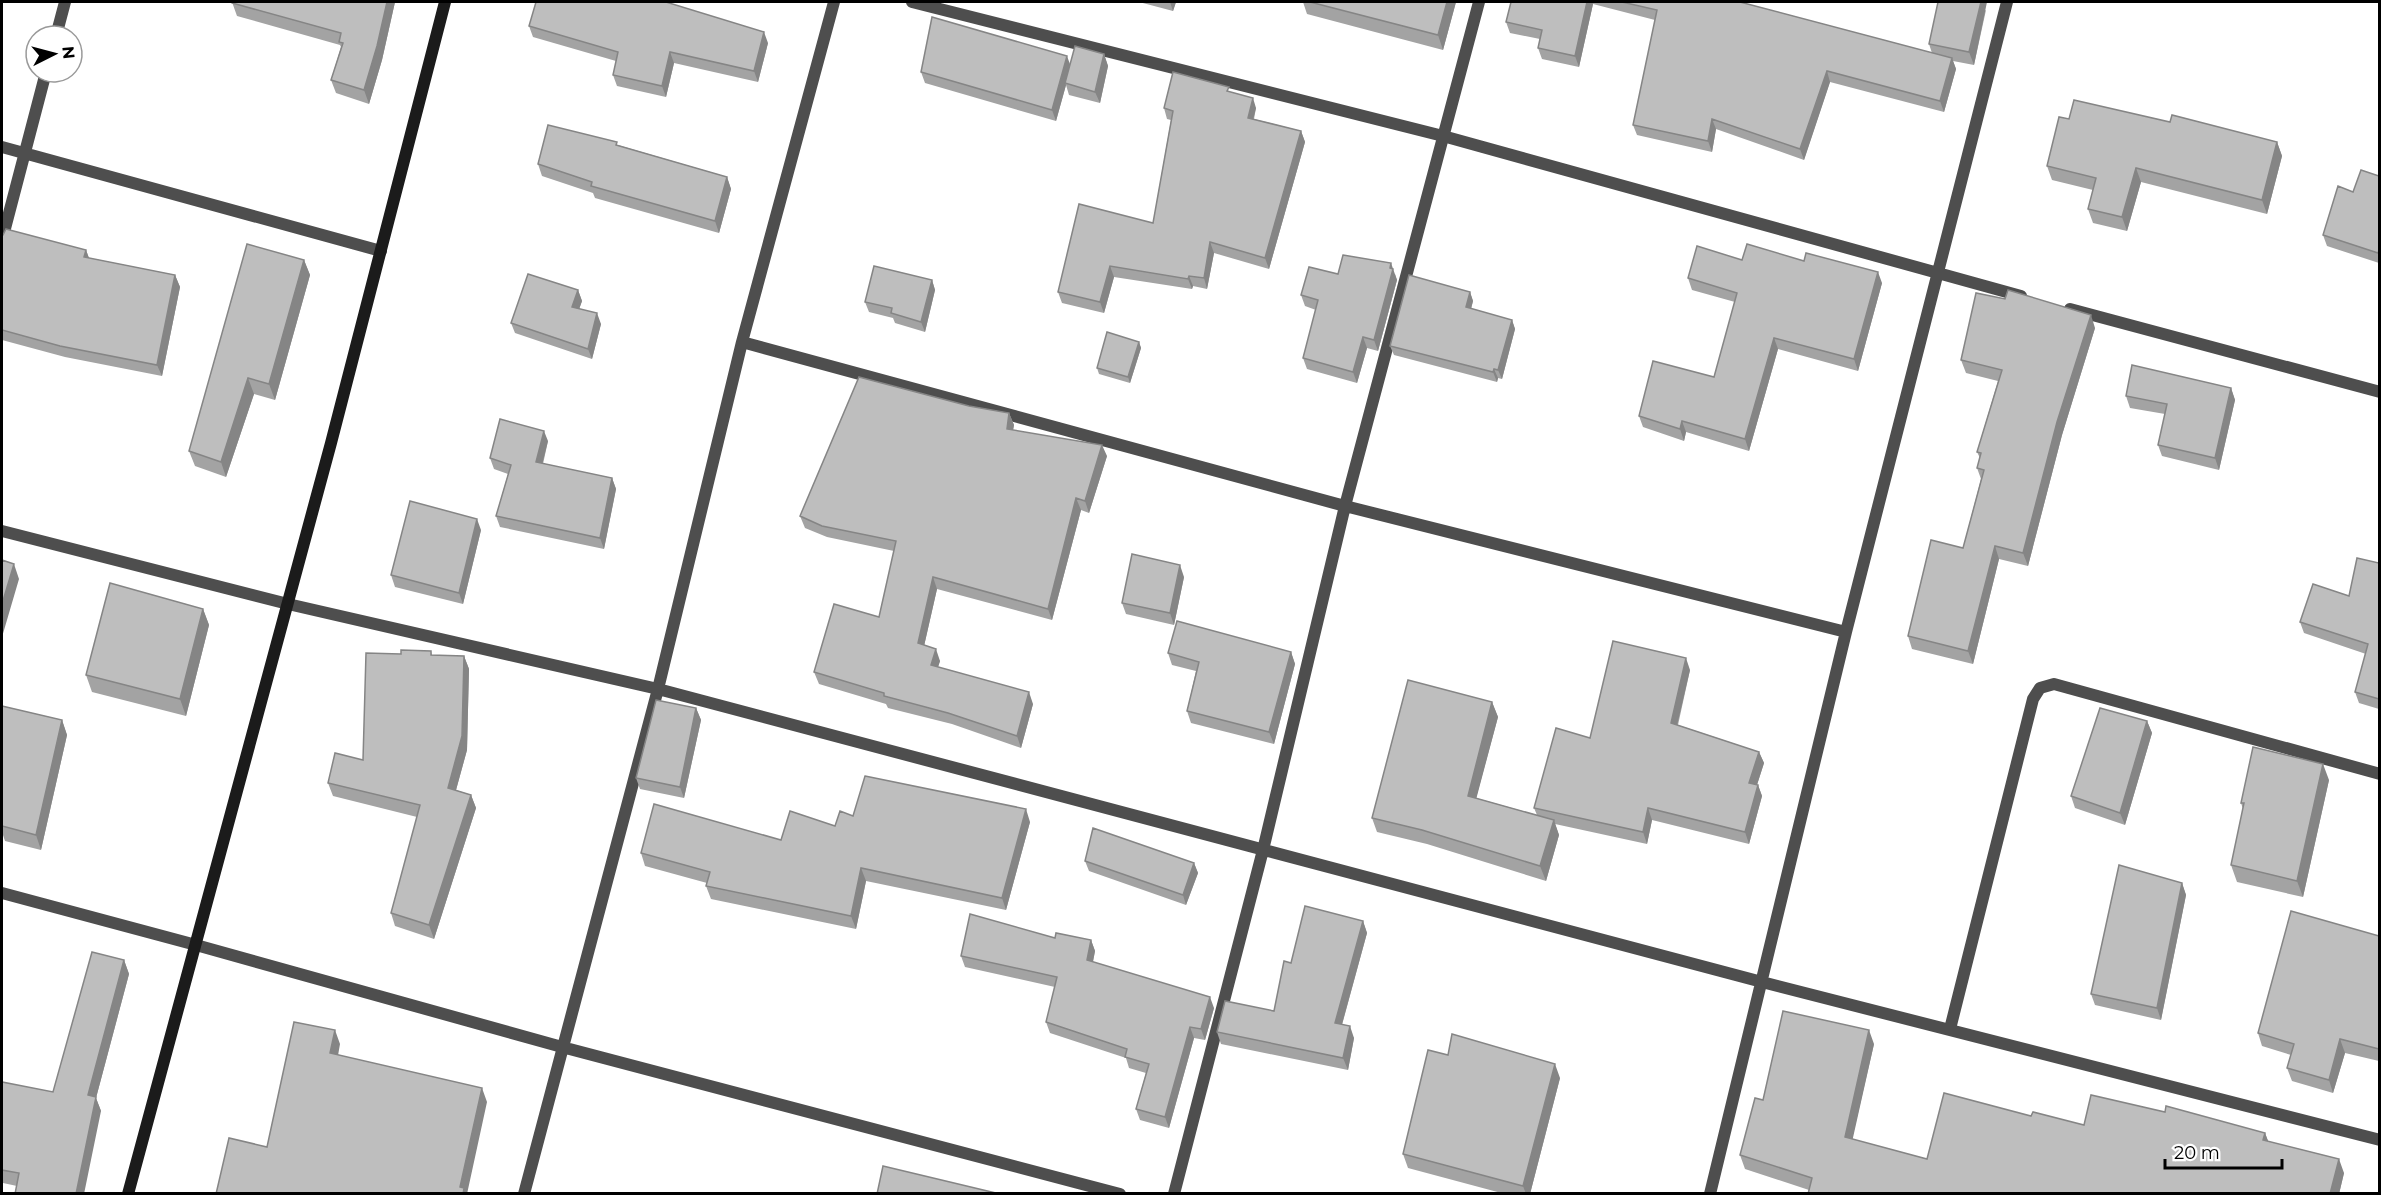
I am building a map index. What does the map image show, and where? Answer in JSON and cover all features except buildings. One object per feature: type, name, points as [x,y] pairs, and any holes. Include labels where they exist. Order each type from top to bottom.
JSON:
[{"type":"main road","points":[[128,1194],[288,604],[445,2]]},
{"type":"street","points":[[59,24],[65,2]]},
{"type":"street","points":[[524,1194],[658,689],[742,342],[834,2]]},
{"type":"street","points":[[912,2],[1443,136],[2032,299]]},
{"type":"street","points":[[1174,1194],[1263,850],[1345,506],[1479,2]]},
{"type":"street","points":[[1710,1194],[1846,632],[2007,2]]},
{"type":"street","points":[[2,240],[43,84]]},
{"type":"street","points":[[2,147],[381,251]]},
{"type":"street","points":[[2055,305],[2379,392]]},
{"type":"street","points":[[742,342],[1345,506],[1846,632]]},
{"type":"street","points":[[2,531],[288,604],[658,689],[1762,982],[2379,1140]]},
{"type":"street","points":[[1950,1029],[2033,699],[2040,688],[2054,684],[2379,774]]},
{"type":"street","points":[[2,893],[562,1047],[1120,1194]]}]
